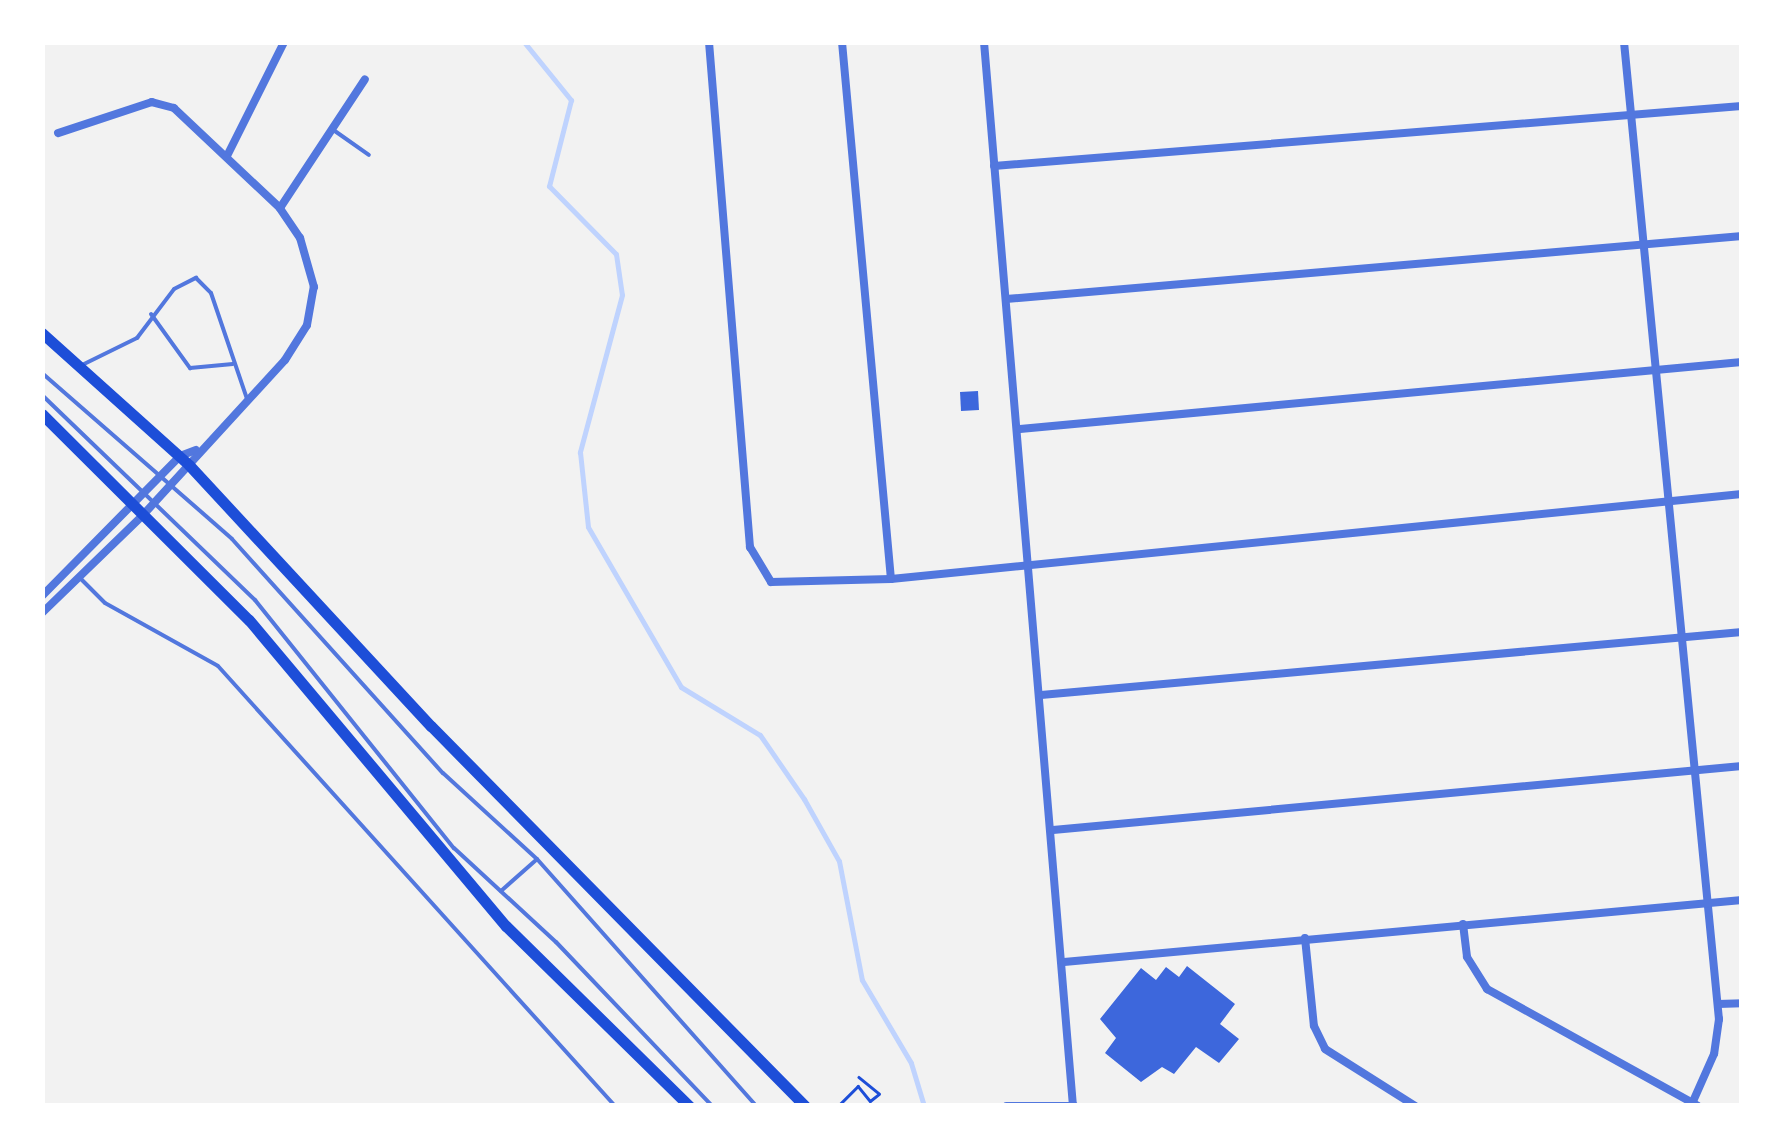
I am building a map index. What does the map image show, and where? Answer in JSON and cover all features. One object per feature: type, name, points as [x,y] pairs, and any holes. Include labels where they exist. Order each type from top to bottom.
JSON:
[{"type":"main road","points":[[42,333],[185,461],[431,726],[805,1106]]},
{"type":"main road","points":[[42,414],[287,661],[506,926],[689,1106]]},
{"type":"street","points":[[227,156],[284,42]]},
{"type":"street","points":[[708,42],[750,547],[771,582],[891,579],[1742,494]]},
{"type":"street","points":[[842,42],[891,579]]},
{"type":"street","points":[[984,42],[1032,562],[1074,1106],[1006,1106]]},
{"type":"street","points":[[1462,924],[1467,957],[1487,989],[1693,1105],[1717,1044],[1718,1004],[1705,904],[1684,637],[1624,42]]},
{"type":"street","points":[[280,208],[365,78]]},
{"type":"street","points":[[42,613],[80,578],[139,511],[163,476],[185,461],[297,343],[312,304],[311,267],[280,208],[227,156],[163,104],[58,132]]},
{"type":"street","points":[[994,166],[1742,106]]},
{"type":"street","points":[[1006,299],[1742,236]]},
{"type":"street","points":[[1020,429],[1742,362]]},
{"type":"street","points":[[42,596],[139,511],[158,500],[185,461]]},
{"type":"street","points":[[1041,695],[1742,632]]},
{"type":"street","points":[[1053,830],[1742,766]]},
{"type":"street","points":[[1064,962],[1742,900]]},
{"type":"street","points":[[1305,938],[1314,1026],[1325,1049],[1415,1106]]},
{"type":"street","points":[[1718,1004],[1742,1004]]},
{"type":"lane","points":[[332,130],[369,156]]},
{"type":"lane","points":[[80,366],[133,340],[178,285],[202,280],[247,399]]},
{"type":"lane","points":[[151,314],[190,368],[233,364]]},
{"type":"lane","points":[[42,373],[173,483],[443,772],[537,859],[756,1106]]},
{"type":"lane","points":[[42,394],[158,500],[255,600],[454,848],[712,1106]]},
{"type":"lane","points":[[80,578],[105,602],[218,666],[615,1106]]},
{"type":"lane","points":[[501,891],[537,859]]},
{"type":"path","points":[[838,1106],[858,1086],[870,1102],[879,1094],[859,1078]]},
{"type":"building","points":[[978,391],[979,410],[961,411],[960,392]]},
{"type":"building","points":[[1187,966],[1235,1004],[1220,1024],[1239,1039],[1219,1063],[1196,1047],[1174,1074],[1162,1067],[1141,1082],[1105,1053],[1116,1038],[1100,1019],[1141,968],[1156,980],[1166,967],[1179,977]]},
{"type":"waterway","points":[[524,42],[571,100],[549,186],[616,254],[622,295],[580,452],[588,527],[681,687],[760,735],[804,799],[839,861],[862,980],[911,1063],[924,1106]]}]
